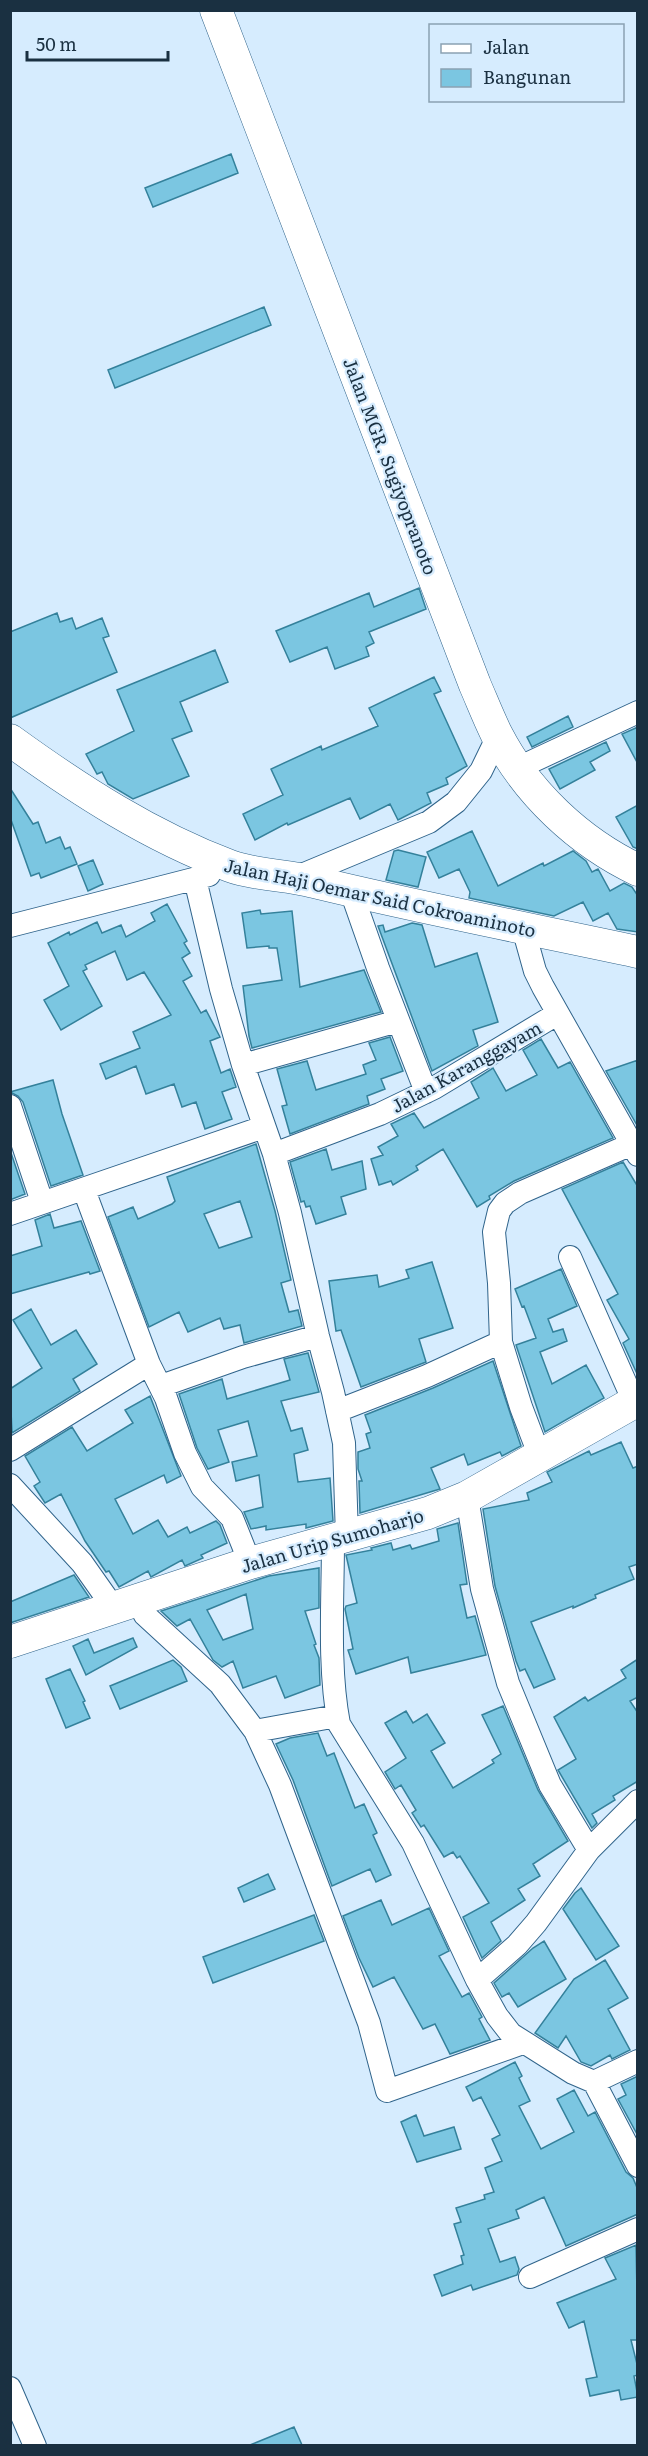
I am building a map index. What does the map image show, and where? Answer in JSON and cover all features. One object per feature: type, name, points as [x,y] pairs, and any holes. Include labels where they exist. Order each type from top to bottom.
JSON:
[{"type":"main road","name":"Jalan MGR. Sugiyopranoto","points":[[216,10],[475,685],[498,736],[540,797],[568,824],[606,853],[638,870]]},
{"type":"main road","name":"Jalan Haji Oemar Said Cokroaminoto","points":[[10,740],[60,776],[120,814],[178,845],[233,867],[297,877],[351,891],[638,952]]},
{"type":"main road","name":"Jalan Urip Sumoharjo","points":[[10,1642],[250,1563],[420,1516],[467,1497],[636,1401]]},
{"type":"street","points":[[518,768],[638,712]]},
{"type":"street","points":[[297,877],[429,822],[456,802],[481,771],[498,736]]},
{"type":"street","points":[[10,926],[195,879],[233,867]]},
{"type":"street","points":[[195,879],[220,989],[274,1154],[290,1213],[344,1443],[333,1644],[339,1724],[412,1843],[477,1980],[502,2024],[523,2043],[573,2073],[594,2082],[638,2166]]},
{"type":"street","points":[[351,891],[426,1092]]},
{"type":"street","points":[[523,928],[536,971],[557,1014],[635,1149],[528,1189],[505,1203],[499,1211],[494,1232],[501,1342],[521,1407],[540,1457]]},
{"type":"street","name":"Jalan Karanggayam","points":[[274,1154],[380,1114],[426,1092],[557,1014]]},
{"type":"street","points":[[243,1065],[398,1021]]},
{"type":"street","points":[[10,1106],[42,1202]]},
{"type":"street","points":[[10,1214],[264,1127]]},
{"type":"street","points":[[84,1190],[185,1453],[202,1487],[232,1518],[250,1563]]},
{"type":"street","points":[[570,1257],[636,1401]]},
{"type":"street","points":[[160,1386],[243,1357],[318,1336]]},
{"type":"street","points":[[337,1411],[427,1376],[501,1342]]},
{"type":"street","points":[[10,1450],[149,1364]]},
{"type":"street","points":[[10,1485],[82,1563],[124,1603],[145,1615],[220,1684],[255,1731],[280,1785],[349,1969],[369,2024],[387,2091],[523,2043]]},
{"type":"street","points":[[467,1497],[482,1588],[508,1683],[550,1785],[589,1850]]},
{"type":"street","points":[[255,1731],[338,1716]]},
{"type":"street","points":[[477,1980],[518,1945],[589,1850],[637,1804]]},
{"type":"street","points":[[594,2082],[638,2061]]},
{"type":"street","points":[[530,2277],[638,2229]]},
{"type":"street","points":[[10,2388],[35,2445]]},
{"type":"building","points":[[231,154],[238,173],[153,207],[145,188]]},
{"type":"building","points":[[264,307],[271,325],[115,388],[108,370]]},
{"type":"building","points":[[419,588],[426,609],[369,632],[374,643],[366,647],[369,656],[335,669],[327,647],[290,662],[276,631],[369,593],[374,607]]},
{"type":"building","points":[[57,613],[60,622],[72,618],[76,629],[102,618],[109,636],[103,638],[117,672],[10,718],[10,632]]},
{"type":"building","points":[[215,650],[228,682],[180,702],[192,731],[172,739],[189,776],[133,799],[108,784],[102,772],[97,774],[86,754],[134,731],[117,690]]},
{"type":"building","points":[[434,677],[441,691],[434,694],[467,766],[446,778],[448,784],[427,793],[431,803],[398,820],[390,804],[360,819],[350,798],[288,825],[287,823],[255,840],[243,814],[283,795],[271,769],[321,746],[322,750],[378,726],[369,708]]},
{"type":"building","points":[[568,716],[573,727],[532,747],[527,737]]},
{"type":"building","points":[[638,727],[638,764],[622,734]]},
{"type":"building","points":[[606,742],[610,751],[590,762],[595,770],[560,789],[549,769]]},
{"type":"building","points":[[10,788],[33,824],[38,822],[46,843],[60,837],[65,849],[70,847],[77,864],[41,878],[39,873],[31,876],[10,817]]},
{"type":"building","points":[[638,805],[638,849],[633,847],[616,817]]},
{"type":"building","points":[[472,831],[498,886],[543,863],[544,866],[573,851],[586,861],[592,872],[598,869],[610,891],[624,883],[632,887],[638,896],[638,932],[617,929],[608,913],[593,921],[583,902],[554,916],[469,898],[470,892],[459,869],[439,878],[427,852]]},
{"type":"building","points":[[394,851],[426,857],[418,887],[386,880]]},
{"type":"building","points":[[93,860],[103,884],[88,891],[78,866]]},
{"type":"building","points":[[167,904],[187,941],[184,943],[190,953],[182,958],[192,976],[183,981],[201,1013],[206,1010],[220,1037],[210,1041],[221,1073],[230,1069],[236,1087],[222,1092],[232,1119],[205,1129],[196,1102],[182,1107],[174,1084],[146,1094],[136,1066],[106,1079],[100,1064],[140,1048],[133,1032],[171,1015],[144,972],[127,980],[115,951],[85,965],[87,969],[83,971],[102,1006],[61,1030],[44,1000],[69,986],[48,943],[69,932],[70,935],[97,922],[102,933],[121,925],[126,937],[155,921],[151,913]]},
{"type":"building","points":[[260,910],[261,914],[292,911],[300,987],[364,970],[381,1012],[252,1048],[243,986],[282,980],[277,948],[269,948],[269,946],[247,948],[242,913]]},
{"type":"building","points":[[412,923],[422,925],[435,967],[477,953],[498,1022],[473,1030],[478,1046],[432,1071],[378,926],[383,925],[385,932]]},
{"type":"building","points":[[390,1037],[403,1071],[381,1079],[385,1089],[367,1096],[369,1104],[290,1134],[282,1106],[287,1105],[277,1069],[307,1061],[316,1090],[366,1074],[363,1065],[376,1060],[369,1043]]},
{"type":"building","points":[[541,1039],[558,1068],[570,1062],[613,1138],[514,1181],[489,1196],[490,1199],[477,1207],[443,1149],[416,1166],[418,1170],[393,1185],[391,1181],[379,1185],[371,1159],[383,1155],[378,1147],[398,1136],[391,1124],[414,1113],[424,1128],[479,1098],[471,1082],[493,1068],[506,1091],[537,1075],[523,1050]]},
{"type":"building","points":[[638,1060],[638,1127],[606,1071]]},
{"type":"building","points":[[53,1080],[83,1175],[51,1186],[23,1102],[10,1092]]},
{"type":"building","points":[[256,1144],[291,1280],[281,1283],[289,1312],[298,1310],[302,1326],[244,1343],[240,1325],[224,1329],[220,1318],[188,1332],[179,1312],[149,1327],[108,1217],[133,1207],[138,1219],[172,1204],[175,1201],[167,1177]],"holes":[[[240,1201],[252,1237],[219,1248],[204,1214]]]},
{"type":"building","points":[[326,1149],[332,1170],[362,1161],[366,1189],[341,1197],[346,1214],[316,1224],[310,1206],[306,1207],[304,1201],[301,1202],[290,1162]]},
{"type":"building","points":[[10,1150],[25,1194],[10,1200]]},
{"type":"building","points":[[623,1162],[638,1187],[638,1376],[623,1343],[629,1339],[607,1300],[618,1294],[562,1189]]},
{"type":"building","points":[[50,1214],[54,1228],[81,1221],[100,1271],[10,1294],[10,1256],[42,1246],[35,1220]]},
{"type":"building","points":[[432,1262],[453,1328],[419,1339],[426,1362],[361,1387],[341,1330],[336,1331],[329,1281],[377,1275],[379,1287],[409,1278],[406,1270]]},
{"type":"building","points":[[561,1269],[577,1306],[548,1319],[553,1332],[563,1329],[567,1341],[540,1352],[552,1384],[586,1365],[604,1398],[545,1432],[516,1345],[536,1338],[515,1289]]},
{"type":"building","points":[[31,1309],[51,1345],[76,1330],[97,1364],[73,1379],[80,1391],[12,1433],[10,1389],[42,1368],[13,1320]]},
{"type":"building","points":[[308,1353],[319,1392],[281,1401],[291,1431],[302,1428],[308,1450],[294,1454],[298,1482],[330,1478],[333,1521],[306,1528],[306,1524],[266,1530],[266,1526],[251,1529],[244,1512],[263,1507],[259,1475],[236,1481],[232,1462],[257,1456],[248,1421],[218,1430],[229,1462],[208,1469],[197,1448],[179,1394],[222,1379],[227,1399],[290,1380],[284,1359]]},
{"type":"building","points":[[493,1361],[521,1446],[502,1456],[500,1452],[468,1465],[464,1454],[431,1468],[440,1489],[360,1513],[359,1481],[362,1481],[358,1469],[358,1452],[370,1448],[366,1434],[371,1432],[365,1415]]},
{"type":"building","points":[[150,1396],[181,1476],[167,1483],[164,1475],[115,1499],[133,1534],[158,1520],[168,1537],[187,1527],[190,1533],[216,1521],[227,1543],[201,1555],[203,1558],[185,1566],[182,1560],[151,1577],[148,1571],[119,1587],[85,1541],[61,1494],[45,1503],[34,1486],[40,1482],[25,1456],[72,1427],[87,1451],[133,1423],[125,1410]]},
{"type":"building","points":[[621,1442],[633,1468],[638,1466],[638,1564],[629,1567],[634,1579],[595,1595],[596,1598],[573,1608],[573,1606],[531,1622],[555,1679],[534,1688],[525,1669],[520,1671],[516,1661],[495,1586],[483,1509],[529,1500],[527,1493],[552,1482],[547,1472],[589,1451],[591,1455]]},
{"type":"building","points":[[458,1523],[467,1584],[460,1585],[467,1618],[475,1616],[486,1655],[411,1673],[408,1657],[356,1674],[348,1650],[353,1649],[345,1609],[346,1606],[357,1603],[346,1555],[372,1550],[371,1548],[391,1543],[393,1550],[410,1545],[412,1549],[439,1541],[437,1529]]},
{"type":"building","points":[[319,1568],[319,1608],[305,1611],[319,1658],[320,1685],[285,1698],[276,1676],[243,1688],[233,1661],[222,1667],[213,1660],[190,1619],[177,1626],[161,1611],[269,1576]],"holes":[[[246,1594],[253,1629],[223,1640],[207,1610]]]},
{"type":"building","points":[[74,1575],[89,1597],[10,1623],[10,1602]]},
{"type":"building","points":[[133,1638],[137,1647],[86,1675],[73,1646],[88,1639],[94,1653]]},
{"type":"building","points":[[638,1659],[638,1697],[630,1701],[638,1713],[638,1781],[613,1796],[615,1800],[592,1814],[597,1823],[592,1828],[558,1770],[576,1759],[554,1717],[585,1697],[588,1701],[626,1678],[621,1670]]},
{"type":"building","points":[[173,1660],[181,1667],[187,1681],[120,1709],[110,1686]]},
{"type":"building","points":[[70,1669],[90,1718],[66,1728],[46,1679]]},
{"type":"building","points":[[503,1706],[538,1790],[568,1841],[533,1864],[540,1876],[518,1889],[525,1900],[491,1922],[501,1941],[482,1958],[463,1917],[489,1903],[460,1856],[457,1858],[453,1852],[444,1857],[424,1825],[421,1827],[412,1813],[416,1810],[401,1785],[395,1789],[385,1772],[406,1758],[385,1723],[406,1711],[413,1723],[427,1714],[445,1743],[431,1751],[453,1788],[494,1763],[492,1760],[501,1754],[482,1715]]},
{"type":"building","points":[[318,1733],[327,1756],[334,1753],[355,1808],[364,1804],[377,1833],[373,1835],[391,1875],[376,1882],[370,1869],[332,1886],[293,1780],[276,1744],[290,1738]]},
{"type":"building","points":[[268,1874],[275,1889],[244,1902],[238,1888]]},
{"type":"building","points":[[581,1888],[619,1946],[596,1960],[563,1909]]},
{"type":"building","points":[[381,1900],[392,1925],[429,1908],[449,1951],[439,1956],[462,1997],[469,1993],[482,2017],[479,2019],[490,2040],[450,2054],[435,2024],[423,2029],[394,1977],[373,1987],[343,1916]]},
{"type":"building","points":[[314,1915],[324,1941],[213,1983],[203,1957]]},
{"type":"building","points":[[544,1941],[566,1979],[518,2007],[509,1993],[502,1997],[494,1983]]},
{"type":"building","points":[[605,1960],[628,1998],[608,2009],[630,2050],[612,2059],[610,2055],[591,2066],[581,2062],[566,2036],[558,2048],[535,2033],[574,1979]]},
{"type":"building","points":[[515,2062],[522,2076],[519,2078],[530,2101],[519,2106],[541,2149],[574,2132],[557,2099],[574,2090],[588,2116],[595,2112],[626,2172],[633,2178],[638,2190],[638,2214],[566,2246],[544,2197],[516,2210],[519,2218],[488,2229],[500,2262],[515,2257],[519,2269],[517,2275],[473,2290],[471,2285],[442,2296],[434,2275],[463,2264],[461,2256],[464,2255],[454,2224],[461,2222],[456,2208],[485,2199],[484,2195],[494,2192],[485,2168],[502,2161],[492,2139],[500,2135],[481,2097],[473,2101],[466,2087]]},
{"type":"building","points":[[638,2076],[638,2136],[618,2099],[626,2095],[621,2084]]},
{"type":"building","points":[[416,2115],[424,2136],[454,2127],[461,2149],[417,2162],[401,2122]]},
{"type":"building","points":[[636,2245],[638,2340],[631,2340],[638,2368],[638,2375],[634,2376],[638,2397],[621,2400],[619,2390],[590,2396],[586,2379],[597,2377],[584,2321],[569,2328],[557,2303],[616,2279],[605,2258]]},
{"type":"building","points":[[294,2427],[302,2445],[250,2445]]}]
